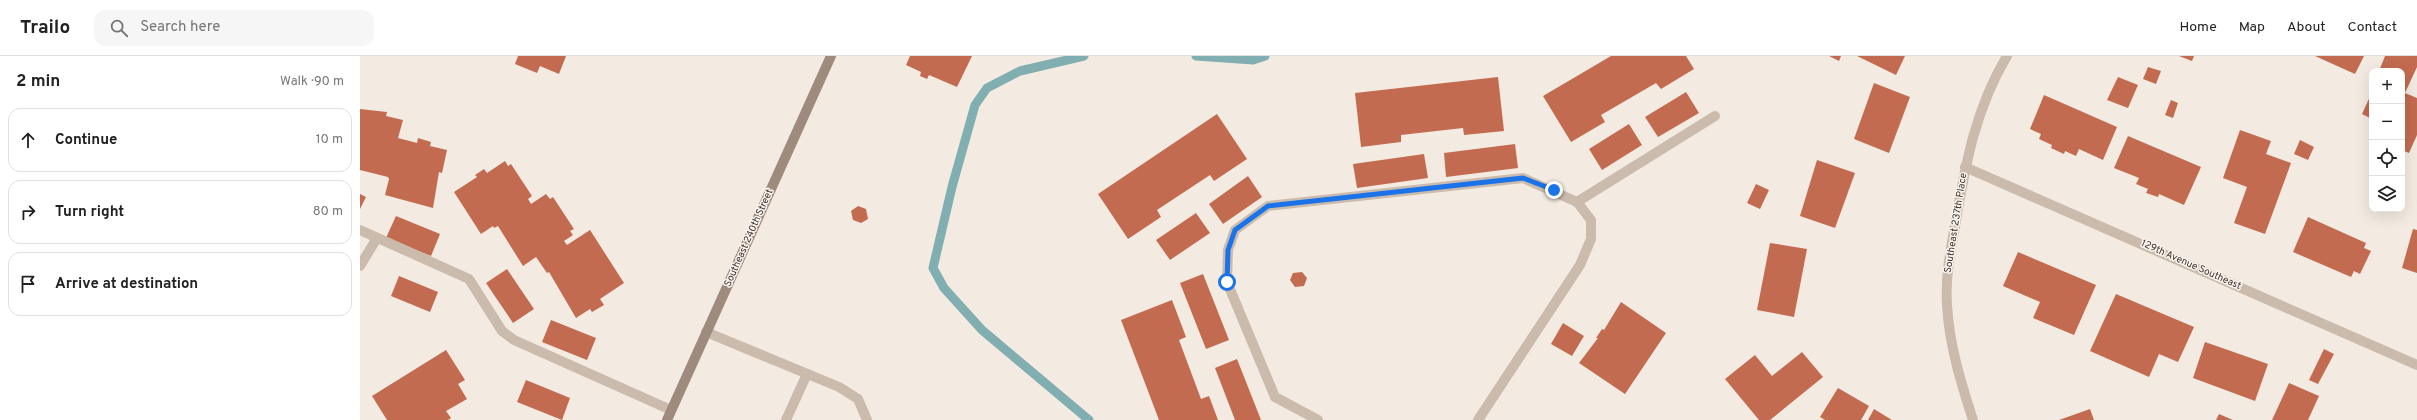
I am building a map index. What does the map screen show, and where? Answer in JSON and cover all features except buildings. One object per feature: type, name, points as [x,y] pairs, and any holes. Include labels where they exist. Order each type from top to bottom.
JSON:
[{"type":"main road","name":"Southeast 240th Street","points":[[667,420],[831,56]]},
{"type":"street","name":"Southeast 237th Place","points":[[1973,420],[1958,373],[1947,305],[1948,266],[1972,134],[1991,84],[2007,56]]},
{"type":"street","points":[[1577,202],[1715,116]]},
{"type":"street","name":"129th Avenue Southeast","points":[[1965,167],[2417,365]]},
{"type":"street","points":[[1318,420],[1275,397],[1227,282],[1228,250],[1235,230],[1268,206],[1523,178],[1577,202],[1591,220],[1591,239],[1580,265],[1478,420]]},
{"type":"street","points":[[360,230],[469,279],[502,331],[514,340],[671,410]]},
{"type":"street","points":[[360,266],[378,238]]},
{"type":"street","points":[[706,332],[839,387],[858,399],[867,420]]},
{"type":"street","points":[[786,420],[807,374]]},
{"type":"waterway","points":[[1084,56],[1020,71],[987,88],[975,105],[952,187],[933,268],[944,288],[982,330],[1089,420]]},
{"type":"waterway","points":[[1196,56],[1253,60],[1265,56]]},
{"type":"route","points":[[1227,282],[1228,250],[1235,230],[1268,206],[1523,178],[1554,190]]}]
